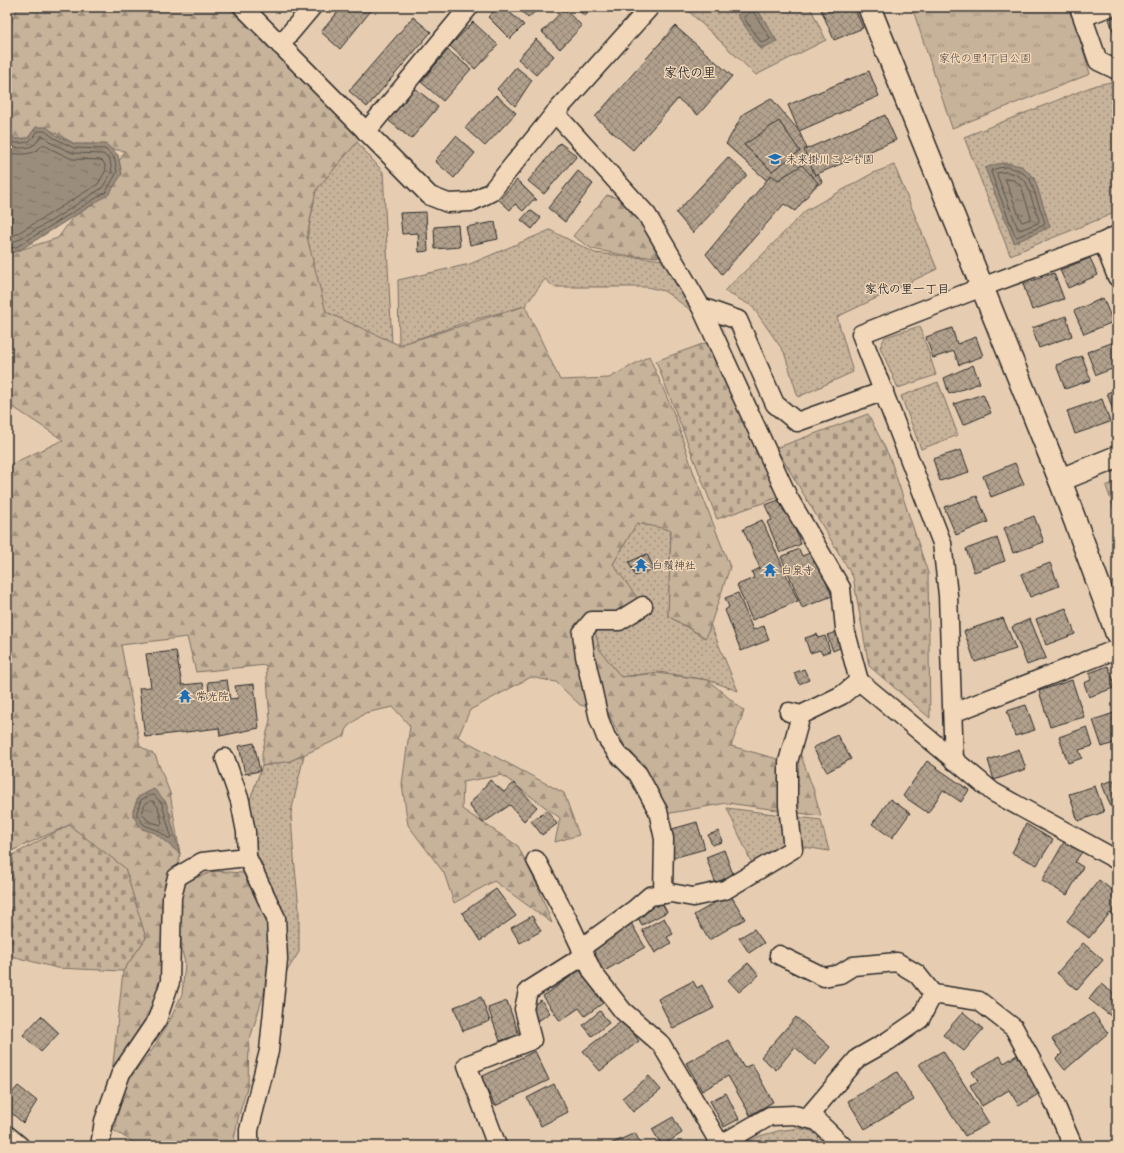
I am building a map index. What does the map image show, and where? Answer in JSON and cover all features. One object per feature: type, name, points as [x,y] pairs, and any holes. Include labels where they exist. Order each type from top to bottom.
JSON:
[{"type":"street","points":[[243,7],[430,196],[448,203],[471,202],[491,192],[555,113],[650,7]]},
{"type":"street","points":[[280,45],[312,7]]},
{"type":"street","points":[[366,132],[469,7]]},
{"type":"street","points":[[869,7],[1060,480],[1117,634]]},
{"type":"street","points":[[1109,7],[1081,12],[1098,61],[1117,70]]},
{"type":"street","points":[[555,113],[648,215],[701,307],[788,497],[841,588],[845,629],[859,681],[993,792],[1117,860]]},
{"type":"street","points":[[954,761],[948,595],[942,544],[884,390],[861,334],[1110,239],[1117,277]]},
{"type":"street","points":[[701,307],[738,320],[775,404],[797,422],[884,390]]},
{"type":"street","points":[[1060,480],[1117,457]]},
{"type":"street","points":[[643,606],[619,621],[592,621],[582,633],[585,656],[599,719],[606,737],[616,753],[638,774],[658,811],[664,839],[663,894]]},
{"type":"street","points":[[953,713],[1117,649]]},
{"type":"street","points":[[497,1146],[467,1065],[532,1040],[524,1009],[528,991],[583,952],[650,896],[672,893],[693,897],[725,890],[793,849],[788,805],[788,762],[795,713],[842,695],[859,681]]},
{"type":"street","points":[[225,758],[240,801],[246,832],[247,858],[276,918],[278,959],[269,1051],[249,1130],[249,1146]]},
{"type":"street","points":[[100,1146],[104,1121],[121,1072],[157,1020],[170,982],[172,897],[177,877],[202,862],[247,858]]},
{"type":"street","points":[[536,860],[593,973],[624,1011],[661,1044],[719,1145],[770,1116],[794,1115],[817,1121],[843,1146]]},
{"type":"street","points":[[779,955],[824,977],[840,974],[853,966],[897,962],[918,974],[933,994],[979,1001],[1014,1028],[1054,1102],[1073,1146]]},
{"type":"street","points":[[807,1118],[858,1058],[920,1020],[933,994]]},
{"type":"street","points":[[7,1135],[20,1146]]},
{"type":"green space","points":[[18,7],[228,7],[366,132],[316,190],[307,237],[326,312],[399,345],[525,306],[560,380],[609,378],[649,356],[675,416],[694,474],[730,567],[706,638],[668,616],[671,530],[637,523],[613,564],[643,606],[592,621],[600,650],[621,677],[657,673],[708,680],[744,711],[731,746],[788,762],[798,748],[813,788],[821,816],[727,803],[665,814],[662,798],[648,792],[607,711],[580,705],[556,682],[531,677],[470,710],[458,737],[564,793],[579,835],[555,842],[560,818],[502,775],[463,782],[462,809],[518,846],[538,887],[552,923],[494,881],[454,903],[444,873],[408,825],[402,784],[410,726],[393,707],[365,713],[347,727],[345,736],[290,761],[262,766],[262,753],[270,720],[266,665],[196,672],[187,637],[121,645],[140,746],[155,755],[170,793],[180,854],[171,920],[164,993],[111,1082],[123,971],[146,938],[69,825],[7,853],[7,466],[63,440],[13,407],[7,409],[7,254],[58,238],[73,217],[94,204],[125,151],[75,144],[52,131],[36,127],[28,138],[15,139],[7,132],[7,31]]},
{"type":"green space","points":[[684,7],[810,7],[826,40],[756,75]]},
{"type":"green space","name":"家代の里1丁目公園","points":[[912,7],[1071,7],[1090,74],[952,128]]},
{"type":"green space","points":[[1117,81],[1117,212],[1010,255],[964,137],[1096,85]]},
{"type":"green space","points":[[357,142],[383,172],[392,343],[326,312],[305,249],[316,190]]},
{"type":"green space","points":[[894,165],[937,269],[837,317],[853,372],[798,397],[784,352],[752,306],[724,291],[805,211],[873,173]]},
{"type":"green space","points":[[607,195],[621,199],[628,206],[649,234],[658,257],[629,256],[592,249],[573,236]]},
{"type":"green space","points":[[550,230],[595,253],[664,260],[695,313],[664,291],[647,287],[554,287],[545,279],[525,306],[473,320],[399,345],[398,280],[470,264]]},
{"type":"green space","points":[[920,326],[936,375],[898,388],[880,347],[885,337]]},
{"type":"green space","points":[[708,342],[780,497],[717,519],[656,361]]},
{"type":"green space","points":[[938,382],[958,435],[921,449],[901,396]]},
{"type":"green space","points":[[868,414],[890,458],[928,573],[930,718],[869,666],[853,577],[776,448]]},
{"type":"green space","points":[[1117,481],[1117,517],[1106,486]]},
{"type":"green space","points":[[637,522],[671,530],[668,616],[705,638],[710,624],[738,691],[708,680],[659,672],[621,677],[600,651],[592,621],[613,564]]},
{"type":"green space","points":[[304,755],[291,813],[299,909],[299,952],[287,971],[284,926],[252,867],[247,808],[262,766],[290,761]]},
{"type":"green space","points":[[727,808],[821,820],[829,851],[792,845],[753,866]]},
{"type":"green space","points":[[69,825],[125,868],[146,938],[123,971],[57,968],[7,955],[7,858]]},
{"type":"green space","points":[[214,871],[243,873],[265,914],[270,945],[264,993],[249,1042],[248,1084],[238,1119],[233,1146],[140,1146],[113,1130],[128,1080],[152,1050],[170,1020],[182,994],[185,963],[182,951],[178,907],[182,889],[188,881]]},
{"type":"green space","points":[[799,1128],[819,1133],[830,1146],[739,1146],[760,1136],[778,1131]]},
{"type":"water","points":[[752,7],[756,7],[777,41],[761,49],[737,15]]},
{"type":"water","points":[[36,127],[47,127],[56,135],[75,144],[106,144],[118,155],[122,174],[109,194],[20,250],[7,254],[7,132],[15,139],[28,138]]},
{"type":"water","points":[[1007,163],[1021,166],[1034,177],[1050,227],[1014,243],[985,168],[997,164]]},
{"type":"water","points":[[154,789],[166,802],[180,854],[155,833],[142,829],[133,816],[133,811],[138,797]]},
{"type":"building","points":[[342,7],[374,7],[340,49],[321,32]]},
{"type":"building","points":[[498,7],[504,7],[524,25],[510,39],[488,17]]},
{"type":"building","points":[[518,7],[540,7],[528,18]]},
{"type":"building","points":[[574,7],[593,7],[585,16]]},
{"type":"building","points":[[820,7],[854,7],[863,28],[834,40]]},
{"type":"building","points":[[564,9],[582,26],[560,49],[542,32]]},
{"type":"building","points":[[1117,16],[1117,41],[1109,19]]},
{"type":"building","points":[[413,17],[431,32],[367,107],[349,91]]},
{"type":"building","points":[[473,22],[498,45],[475,69],[450,46]]},
{"type":"building","points":[[675,26],[732,76],[698,115],[678,99],[633,150],[595,117]]},
{"type":"building","points":[[536,39],[554,56],[536,75],[518,59]]},
{"type":"building","points":[[448,50],[471,69],[443,101],[421,82]]},
{"type":"building","points":[[516,67],[532,80],[515,106],[497,89]]},
{"type":"building","points":[[869,71],[879,96],[799,131],[788,105]]},
{"type":"building","points":[[415,88],[438,107],[411,139],[388,120]]},
{"type":"building","points":[[496,95],[516,113],[485,146],[465,128]]},
{"type":"building","points":[[771,98],[799,131],[822,182],[792,203],[726,144],[743,114]]},
{"type":"building","points":[[885,115],[896,140],[815,175],[804,150]]},
{"type":"building","points":[[779,121],[800,151],[772,171],[744,145]]},
{"type":"building","points":[[456,136],[475,153],[454,178],[435,161]]},
{"type":"building","points":[[560,143],[577,156],[544,194],[528,181]]},
{"type":"building","points":[[728,157],[747,175],[693,233],[676,213]]},
{"type":"building","points":[[802,165],[818,183],[795,211],[784,204],[722,274],[706,254],[771,175],[778,180]]},
{"type":"building","points":[[578,171],[593,184],[565,222],[548,208]]},
{"type":"building","points":[[517,180],[537,200],[533,200],[523,211],[515,204],[510,210],[499,200]]},
{"type":"building","points":[[530,210],[541,218],[532,229],[521,220]]},
{"type":"building","points":[[426,212],[428,251],[419,252],[418,233],[402,234],[400,213]]},
{"type":"building","points":[[495,222],[498,239],[470,245],[466,227]]},
{"type":"building","points":[[458,225],[460,247],[435,249],[434,227]]},
{"type":"building","points":[[1090,258],[1098,275],[1068,288],[1060,270]]},
{"type":"building","points":[[1054,273],[1064,299],[1032,310],[1023,284]]},
{"type":"building","points":[[1103,298],[1113,322],[1084,334],[1074,311]]},
{"type":"building","points":[[1066,316],[1072,336],[1039,348],[1032,328]]},
{"type":"building","points":[[952,328],[957,344],[976,337],[983,356],[959,365],[954,351],[933,358],[926,337]]},
{"type":"building","points":[[1114,342],[1117,349],[1117,367],[1096,375],[1087,352]]},
{"type":"building","points":[[1082,356],[1091,380],[1065,389],[1056,365]]},
{"type":"building","points":[[973,365],[980,383],[949,394],[944,378]]},
{"type":"building","points":[[1117,389],[1117,415],[1115,416],[1107,393]]},
{"type":"building","points":[[983,394],[991,413],[963,425],[954,404]]},
{"type":"building","points":[[1102,399],[1110,422],[1075,434],[1067,411]]},
{"type":"building","points":[[961,450],[969,472],[940,481],[933,459]]},
{"type":"building","points":[[1015,463],[1024,484],[991,497],[983,476]]},
{"type":"building","points":[[977,496],[988,522],[956,535],[944,507]]},
{"type":"building","points":[[779,500],[784,511],[788,511],[801,544],[780,553],[767,522],[772,520],[765,505]]},
{"type":"building","points":[[1034,516],[1044,542],[1013,553],[1004,528]]},
{"type":"building","name":"白泉寺","points":[[762,520],[798,601],[752,620],[737,585],[754,578],[752,572],[760,568],[743,529]]},
{"type":"building","points":[[997,538],[1005,561],[974,572],[966,549]]},
{"type":"building","points":[[799,549],[802,556],[810,553],[815,562],[817,560],[832,596],[802,608],[781,557]]},
{"type":"building","name":"白鬚神社","points":[[647,554],[654,569],[635,576],[629,562]]},
{"type":"building","points":[[1050,563],[1059,586],[1030,597],[1021,574]]},
{"type":"building","points":[[738,593],[753,630],[764,626],[769,640],[741,651],[725,610],[729,607],[725,598]]},
{"type":"building","points":[[1066,608],[1075,634],[1046,645],[1036,619]]},
{"type":"building","points":[[1003,618],[1016,649],[975,662],[964,631]]},
{"type":"building","points":[[1030,619],[1046,658],[1027,665],[1012,627]]},
{"type":"building","points":[[837,632],[842,647],[833,651],[827,635]]},
{"type":"building","points":[[817,634],[818,638],[825,636],[830,651],[822,654],[820,650],[810,653],[805,638]]},
{"type":"building","name":"常光院","points":[[176,651],[182,685],[203,683],[205,694],[209,693],[208,682],[227,680],[230,699],[238,698],[235,686],[254,684],[259,728],[220,736],[219,728],[145,737],[139,688],[151,687],[146,654]]},
{"type":"building","points":[[1108,666],[1116,687],[1089,697],[1084,683],[1091,680],[1089,673]]},
{"type":"building","points":[[804,669],[809,680],[799,684],[794,673]]},
{"type":"building","points":[[1072,680],[1084,717],[1050,727],[1039,691]]},
{"type":"building","points":[[1026,705],[1035,730],[1015,736],[1007,711]]},
{"type":"building","points":[[1117,712],[1117,742],[1102,747],[1093,720]]},
{"type":"building","points":[[1087,727],[1093,746],[1079,750],[1082,758],[1068,763],[1059,737]]},
{"type":"building","points":[[837,735],[851,759],[827,772],[813,748]]},
{"type":"building","points":[[254,743],[260,771],[245,774],[239,746]]},
{"type":"building","points":[[1019,749],[1026,769],[994,780],[988,760]]},
{"type":"building","points":[[927,761],[969,790],[961,802],[943,790],[928,813],[903,796]]},
{"type":"building","points":[[1117,779],[1117,804],[1111,807],[1102,784]]},
{"type":"building","points":[[490,780],[504,792],[514,783],[537,807],[524,821],[510,805],[483,823],[469,805]]},
{"type":"building","points":[[1095,786],[1104,812],[1078,821],[1069,794]]},
{"type":"building","points":[[890,799],[910,813],[892,838],[872,824]]},
{"type":"building","points":[[547,810],[557,824],[542,835],[531,821]]},
{"type":"building","points":[[697,822],[705,849],[673,858],[665,831]]},
{"type":"building","points":[[1026,824],[1053,840],[1037,865],[1012,853]]},
{"type":"building","points":[[719,831],[722,842],[712,845],[708,835]]},
{"type":"building","points":[[1064,842],[1082,852],[1075,862],[1083,867],[1067,895],[1042,881]]},
{"type":"building","points":[[724,850],[734,877],[716,884],[706,857]]},
{"type":"building","points":[[1099,880],[1117,894],[1117,919],[1110,913],[1089,938],[1067,921]]},
{"type":"building","points":[[496,889],[516,916],[480,941],[462,913]]},
{"type":"building","points":[[730,894],[745,919],[709,940],[694,915]]},
{"type":"building","points":[[654,903],[656,907],[662,903],[667,912],[642,925],[635,913]]},
{"type":"building","points":[[532,916],[541,931],[520,943],[511,928]]},
{"type":"building","points":[[664,918],[673,934],[667,937],[671,943],[655,953],[642,930]]},
{"type":"building","points":[[631,923],[645,947],[603,972],[590,948]]},
{"type":"building","points":[[754,929],[764,943],[749,953],[739,938]]},
{"type":"building","points":[[1083,943],[1103,960],[1077,990],[1057,973]]},
{"type":"building","points":[[748,963],[759,975],[739,992],[728,980]]},
{"type":"building","points":[[580,970],[603,1003],[585,1016],[579,1008],[560,1021],[543,996]]},
{"type":"building","points":[[693,981],[697,988],[702,985],[714,1008],[673,1029],[658,999]]},
{"type":"building","points":[[1101,984],[1117,996],[1117,1011],[1112,1017],[1089,999]]},
{"type":"building","points":[[481,997],[490,1021],[463,1031],[454,1007]]},
{"type":"building","points":[[541,1000],[550,1013],[538,1021],[529,1008]]},
{"type":"building","points":[[507,1001],[519,1035],[500,1041],[488,1008]]},
{"type":"building","points":[[600,1011],[609,1023],[592,1036],[583,1025]]},
{"type":"building","points":[[963,1012],[983,1029],[964,1051],[943,1035]]},
{"type":"building","points":[[1093,1013],[1108,1033],[1065,1070],[1056,1059],[1062,1053],[1052,1039]]},
{"type":"building","points":[[41,1016],[59,1033],[41,1052],[23,1035]]},
{"type":"building","points":[[796,1017],[830,1047],[815,1065],[795,1047],[776,1070],[761,1057]]},
{"type":"building","points":[[623,1020],[639,1041],[600,1071],[583,1051]]},
{"type":"building","points":[[728,1040],[744,1068],[752,1064],[773,1102],[750,1115],[728,1076],[702,1091],[686,1063]]},
{"type":"building","points":[[535,1051],[549,1080],[495,1106],[481,1077]]},
{"type":"building","points":[[943,1051],[989,1123],[965,1136],[919,1064]]},
{"type":"building","points":[[1017,1055],[1040,1093],[1019,1106],[1009,1090],[982,1106],[970,1085],[978,1081],[972,1072],[1000,1056],[1004,1063]]},
{"type":"building","points":[[897,1072],[914,1100],[865,1129],[848,1101]]},
{"type":"building","points":[[649,1076],[661,1090],[633,1112],[622,1098]]},
{"type":"building","points":[[554,1084],[568,1112],[541,1126],[527,1098]]},
{"type":"building","points":[[18,1086],[37,1101],[23,1123],[7,1109],[7,1099]]},
{"type":"building","points":[[726,1093],[739,1119],[724,1127],[710,1101]]},
{"type":"building","points":[[673,1117],[682,1133],[662,1146],[652,1129]]},
{"type":"building","points":[[635,1133],[642,1146],[606,1146]]},
{"type":"place","name":"未来掛川こども園","points":[[775,159]]},
{"type":"place","name":"白鬚神社","points":[[641,565]]},
{"type":"place","name":"白泉寺","points":[[770,570]]},
{"type":"place","name":"常光院","points":[[185,696]]},
{"type":"district","name":"家代の里","points":[[690,72]]},
{"type":"district","name":"家代の里一丁目","points":[[907,289]]}]
